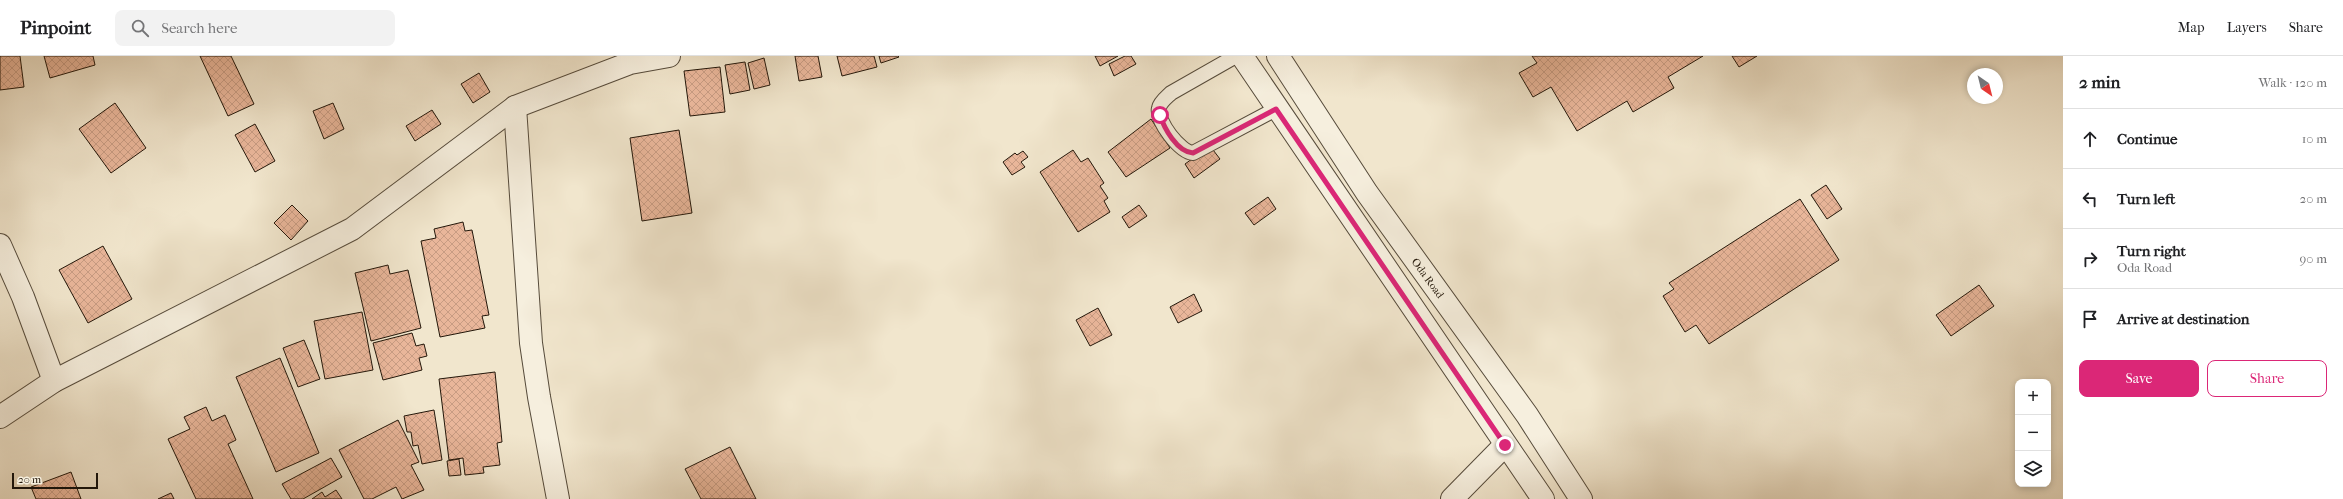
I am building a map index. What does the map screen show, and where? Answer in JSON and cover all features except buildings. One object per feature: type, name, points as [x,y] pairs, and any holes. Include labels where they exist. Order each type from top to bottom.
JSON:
[{"type":"street","points":[[0,416],[54,381],[352,229],[515,107],[630,63],[669,56]]},
{"type":"street","points":[[1242,56],[1276,109],[1543,499]]},
{"type":"street","name":"Oda Road","points":[[1278,56],[1367,193],[1527,416],[1581,499]]},
{"type":"street","points":[[515,107],[531,342],[539,396],[558,499]]},
{"type":"street","points":[[0,245],[23,297],[54,381]]},
{"type":"street","points":[[1452,499],[1505,445]]},
{"type":"lane","points":[[1236,56],[1170,93],[1164,100],[1159,108],[1160,115],[1174,139],[1184,150],[1193,153],[1276,109]]},
{"type":"route","points":[[1160,115],[1162,123],[1174,139],[1188,153],[1193,153],[1276,109],[1505,445]]}]
